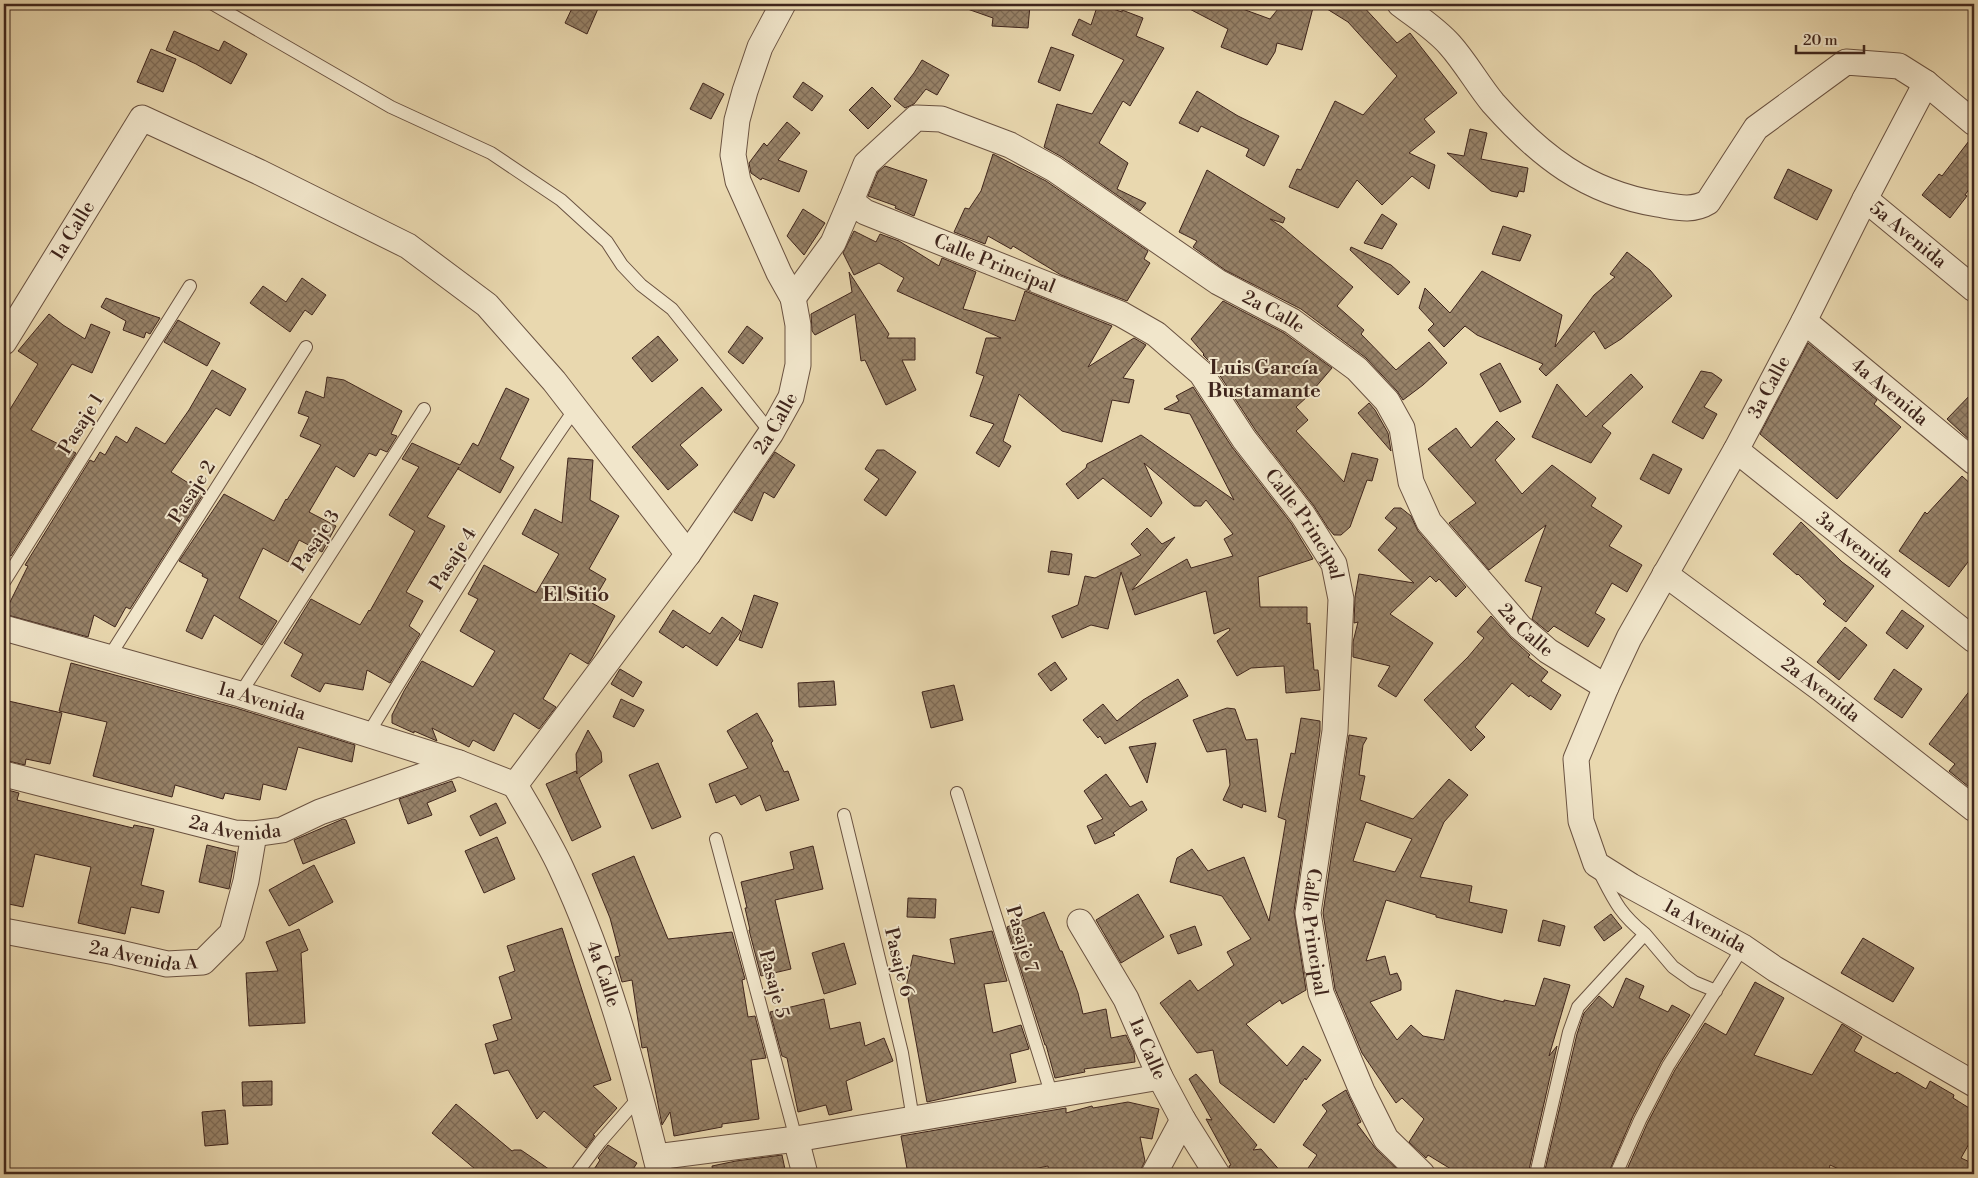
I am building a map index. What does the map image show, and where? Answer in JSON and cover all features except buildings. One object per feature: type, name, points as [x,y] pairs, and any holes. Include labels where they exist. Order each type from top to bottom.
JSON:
[{"type":"street","name":"2a Calle","points":[[515,785],[688,554],[771,433],[791,397],[798,366],[798,325],[793,298],[779,273],[738,181],[734,155],[737,120],[745,91],[760,47],[784,4]]},
{"type":"street","points":[[1400,4],[1450,44],[1493,102],[1541,152],[1590,184],[1642,201],[1691,209],[1700,207],[1708,202],[1756,128],[1846,62],[1900,66],[1926,83],[1974,124]]},
{"type":"street","name":"3a Calle","points":[[1606,687],[1629,638],[1736,450],[1926,83]]},
{"type":"street","name":"1a Calle","points":[[4,342],[142,118],[259,172],[408,246],[486,305],[554,381],[575,409]]},
{"type":"street","name":"2a Calle","points":[[851,201],[866,164],[894,138],[916,118],[941,119],[1010,145],[1054,169],[1218,282],[1292,321],[1357,369],[1387,401],[1402,428],[1411,482],[1429,522],[1520,627],[1548,651],[1606,687]]},
{"type":"street","name":"5a Avenida","points":[[1865,199],[1974,290]]},
{"type":"street","points":[[793,298],[833,243],[851,201]]},
{"type":"street","name":"Calle Principal","points":[[851,201],[864,212],[1121,314],[1156,334],[1201,373],[1244,439],[1303,515],[1334,564],[1340,599],[1335,731],[1308,913],[1321,993],[1362,1090],[1386,1139],[1422,1174]]},
{"type":"street","name":"4a Avenida","points":[[1804,321],[1974,462]]},
{"type":"street","points":[[575,409],[688,554]]},
{"type":"street","name":"3a Avenida","points":[[1736,450],[1974,640]]},
{"type":"street","name":"2a Avenida","points":[[1666,574],[1821,689],[1974,809]]},
{"type":"street","name":"1a Avenida","points":[[4,628],[240,694],[459,763],[515,785]]},
{"type":"street","points":[[1596,864],[1581,821],[1576,759],[1606,687]]},
{"type":"street","name":"2a Avenida","points":[[4,774],[235,833],[254,834],[282,830],[320,812],[459,763]]},
{"type":"street","name":"4a Calle","points":[[515,785],[561,867],[586,926],[622,1027],[658,1166]]},
{"type":"street","name":"2a Avenida A","points":[[4,931],[167,964],[202,962],[232,933],[246,881],[254,834]]},
{"type":"street","name":"1a Avenida","points":[[1596,864],[1631,886],[1742,947],[1776,969],[1974,1084]]},
{"type":"street","name":"1a Calle","points":[[1080,922],[1126,1000],[1160,1077],[1183,1120],[1218,1174]]},
{"type":"street","points":[[658,1166],[796,1139],[1160,1077]]},
{"type":"street","points":[[1154,1174],[1183,1120]]},
{"type":"street","points":[[796,1139],[804,1174]]},
{"type":"lane","points":[[213,4],[391,107],[491,153],[561,200],[607,242],[622,265],[641,285],[672,309],[771,433]]},
{"type":"lane","name":"Pasaje 1","points":[[4,582],[190,286]]},
{"type":"lane","name":"Pasaje 2","points":[[109,657],[306,346]]},
{"type":"lane","name":"Pasaje 3","points":[[240,694],[424,409]]},
{"type":"lane","name":"Pasaje 4","points":[[368,734],[462,578],[575,409]]},
{"type":"lane","name":"Pasaje 7","points":[[957,793],[1052,1096]]},
{"type":"lane","name":"Pasaje 6","points":[[844,814],[902,1053],[913,1119]]},
{"type":"lane","name":"Pasaje 5","points":[[716,838],[796,1139]]},
{"type":"lane","points":[[1596,864],[1616,904],[1628,920],[1645,934],[1673,967],[1694,982],[1716,991]]},
{"type":"lane","points":[[1536,1174],[1569,1032],[1578,1007],[1645,934]]},
{"type":"lane","points":[[1616,1174],[1640,1120],[1668,1066],[1742,947]]},
{"type":"lane","points":[[576,1174],[600,1142],[641,1095]]},
{"type":"district","name":"Luis García Bustamante","points":[[1264,380]]},
{"type":"district","name":"El Sitio","points":[[576,595]]}]
